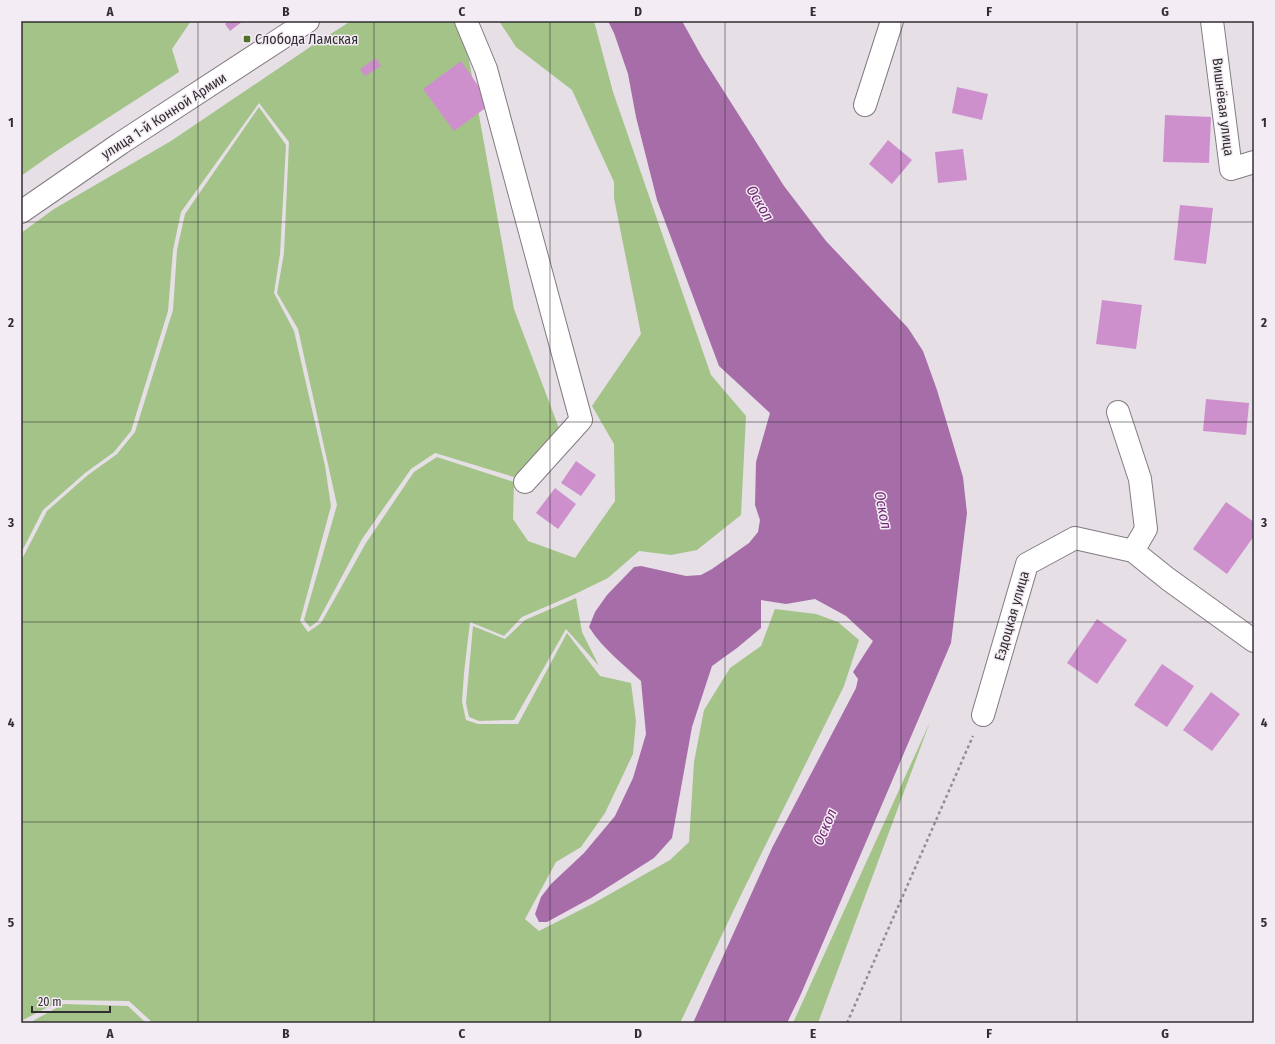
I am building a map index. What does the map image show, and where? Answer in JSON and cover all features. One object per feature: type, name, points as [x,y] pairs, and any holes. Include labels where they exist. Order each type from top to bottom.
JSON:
[{"type":"street","name":"улица 1-й Конной Армии","points":[[21,212],[121,143],[308,21]]},
{"type":"street","points":[[466,21],[486,69],[581,420],[525,482]]},
{"type":"street","points":[[865,105],[892,21]]},
{"type":"street","name":"Вишнёвая улица","points":[[1212,21],[1231,169],[1254,162]]},
{"type":"street","points":[[1118,412],[1140,480],[1146,529],[1133,551]]},
{"type":"street","name":"Ездоцкая улица","points":[[983,715],[1027,564],[1076,538],[1133,551],[1168,579],[1254,641]]},
{"type":"path","points":[[846,1023],[983,715]]},
{"type":"green space","points":[[21,21],[191,21],[172,49],[179,72],[55,152],[21,176]]},
{"type":"green space","points":[[351,21],[462,21],[514,309],[560,431],[517,478],[435,453],[411,469],[362,539],[318,621],[310,627],[304,620],[337,505],[298,329],[277,293],[284,253],[289,142],[259,103],[181,212],[173,250],[168,311],[131,431],[114,452],[85,473],[43,510],[21,553],[21,233],[54,209],[171,141]]},
{"type":"green space","points":[[499,21],[594,21],[613,92],[711,375],[746,416],[741,515],[697,550],[671,555],[639,551],[608,578],[522,617],[504,636],[470,622],[462,702],[466,720],[478,724],[518,724],[567,633],[600,676],[631,683],[636,721],[633,754],[605,813],[581,847],[556,862],[525,919],[539,931],[594,903],[670,860],[689,842],[694,762],[704,710],[730,668],[761,646],[775,609],[816,614],[838,622],[859,640],[844,686],[739,899],[680,1023],[153,1023],[129,1001],[62,1000],[21,1021],[21,561],[47,511],[88,475],[117,454],[135,432],[173,310],[177,250],[185,214],[259,107],[286,145],[280,254],[274,293],[294,331],[325,466],[331,506],[300,621],[308,632],[321,623],[366,543],[414,472],[437,457],[514,482],[513,519],[528,541],[575,558],[615,501],[614,444],[592,406],[641,334],[614,198],[614,182],[572,90],[516,47]]},
{"type":"green space","points":[[576,598],[582,632],[599,666],[566,629],[514,720],[479,721],[469,717],[466,703],[473,626],[505,639],[525,620]]},
{"type":"green space","points":[[930,722],[818,1023],[793,1023]]},
{"type":"green space","points":[[64,1004],[128,1006],[146,1023],[29,1023]]},
{"type":"water","name":"Оскол","points":[[608,21],[682,21],[702,57],[784,186],[826,241],[908,328],[923,351],[937,390],[963,477],[967,513],[951,643],[801,994],[787,1023],[693,1023],[772,848],[856,688],[858,679],[853,672],[873,641],[846,616],[815,599],[786,604],[761,600],[761,628],[712,666],[692,727],[672,838],[654,858],[591,898],[547,922],[539,922],[535,914],[541,897],[551,884],[584,853],[615,816],[633,778],[646,734],[641,681],[606,649],[594,635],[589,627],[595,612],[607,595],[634,567],[641,566],[686,576],[701,575],[749,543],[758,532],[760,520],[755,505],[756,462],[770,413],[719,366],[657,200],[636,117],[628,74],[614,33]]},
{"type":"building","points":[[228,21],[243,21],[230,31],[225,24]]},
{"type":"building","points":[[376,58],[381,66],[365,76],[360,69]]},
{"type":"building","points":[[461,61],[491,104],[454,131],[423,89]]},
{"type":"building","points":[[957,87],[988,94],[982,120],[952,113]]},
{"type":"building","points":[[1165,115],[1211,117],[1209,163],[1163,162]]},
{"type":"building","points":[[888,140],[912,160],[892,184],[869,164]]},
{"type":"building","points":[[963,149],[967,180],[938,183],[935,152]]},
{"type":"building","points":[[1180,205],[1213,208],[1206,264],[1174,260]]},
{"type":"building","points":[[1102,300],[1142,305],[1136,349],[1096,344]]},
{"type":"building","points":[[1206,399],[1249,403],[1246,435],[1203,431]]},
{"type":"building","points":[[576,461],[596,475],[581,496],[561,483]]},
{"type":"building","points":[[555,488],[576,504],[558,529],[536,513]]},
{"type":"building","points":[[1226,502],[1254,522],[1254,536],[1227,574],[1193,549]]},
{"type":"building","points":[[1097,619],[1127,640],[1097,684],[1067,663]]},
{"type":"building","points":[[1162,664],[1194,686],[1167,727],[1134,705]]},
{"type":"building","points":[[1211,692],[1240,714],[1212,751],[1183,730]]},
{"type":"place","name":"Слобода Ламская","points":[[247,39]]}]
